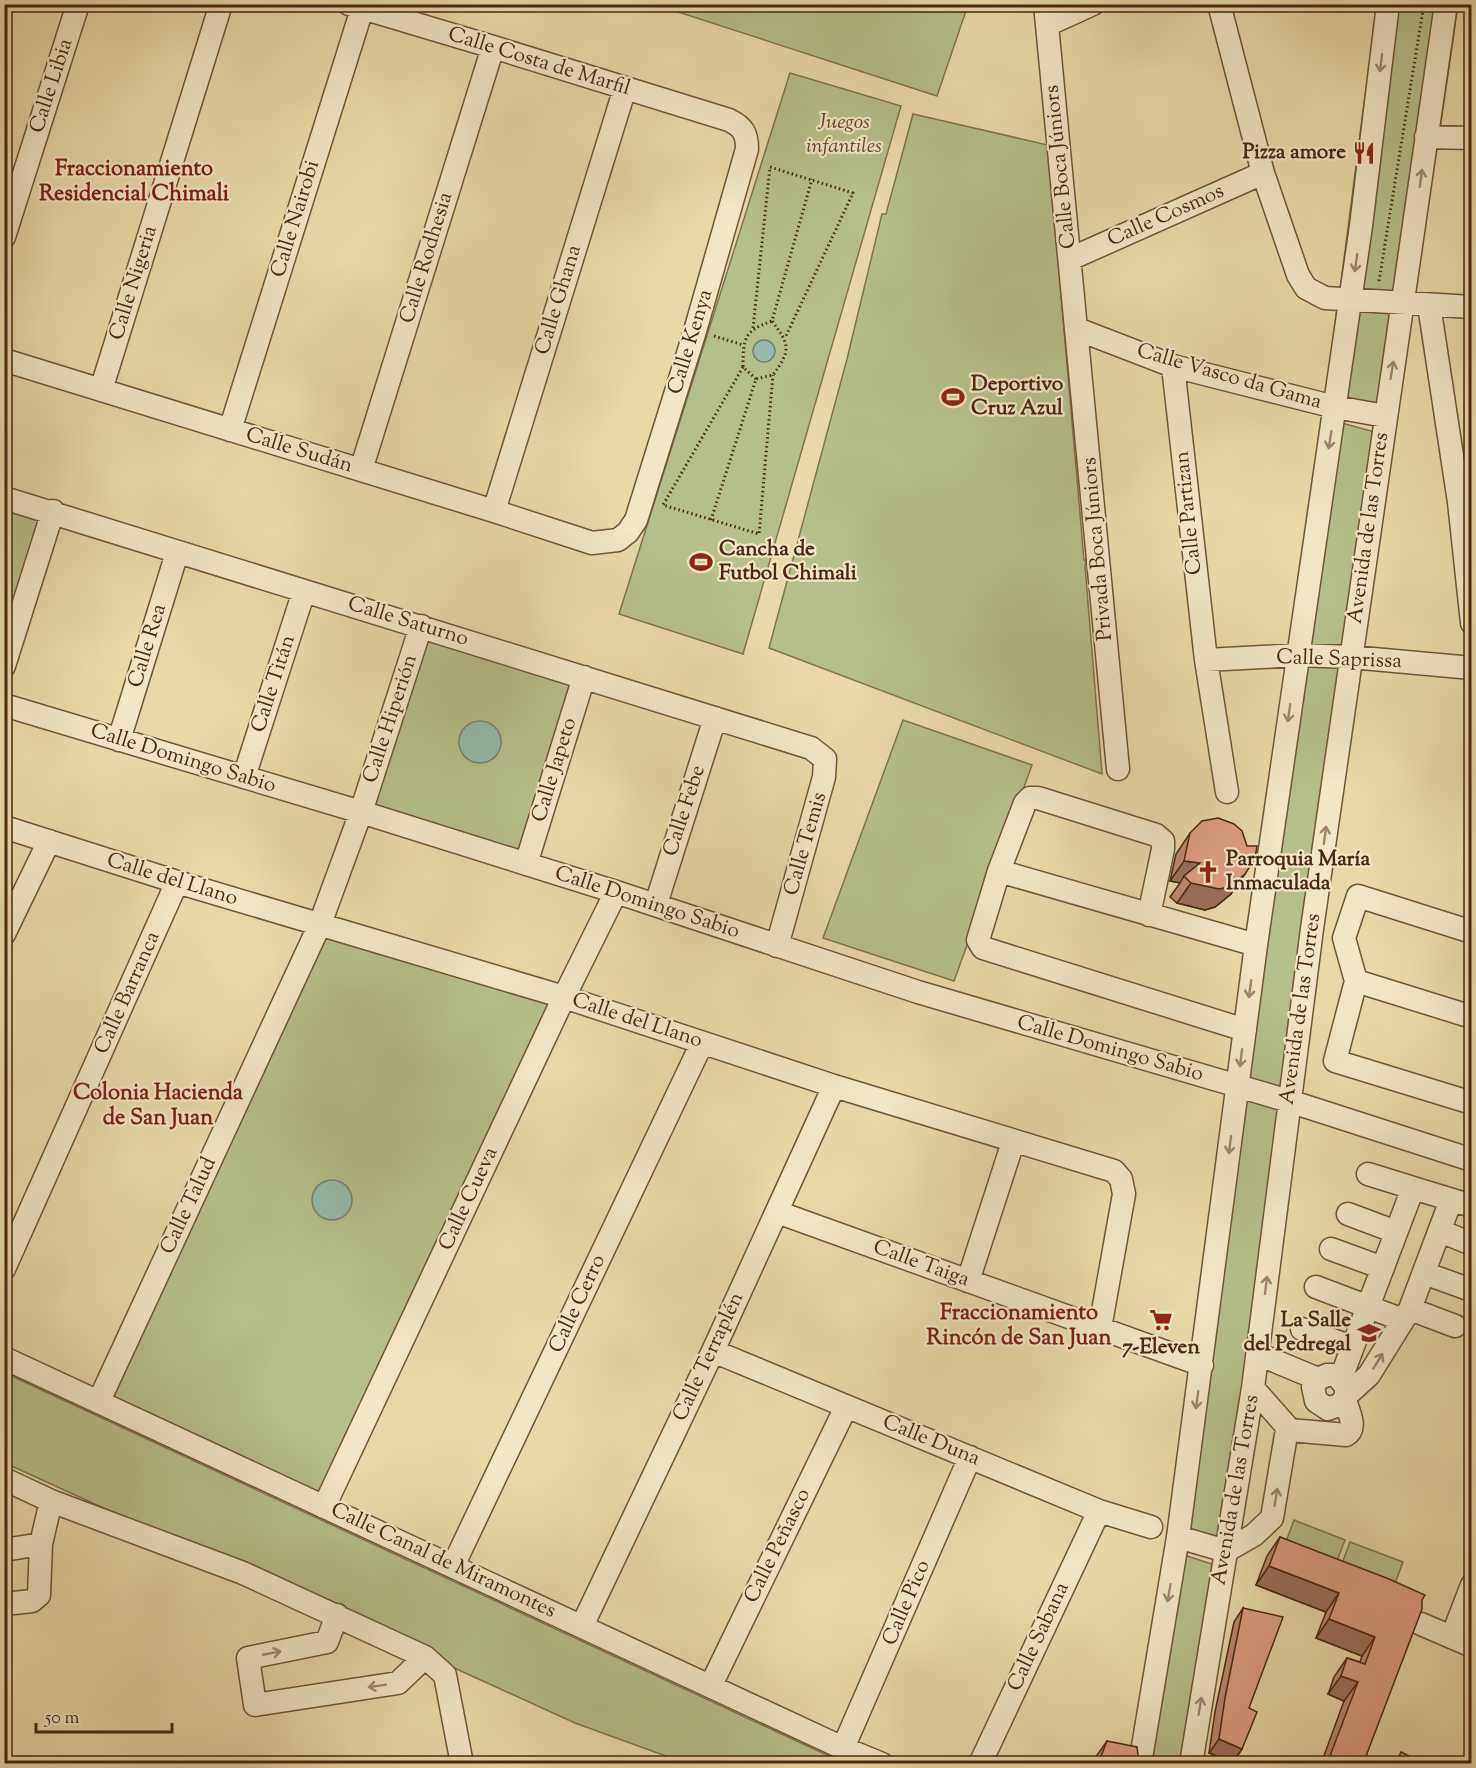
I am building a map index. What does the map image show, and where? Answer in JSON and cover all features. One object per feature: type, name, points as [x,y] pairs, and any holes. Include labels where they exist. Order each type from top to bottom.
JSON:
[{"type":"street","name":"Calle Libia","points":[[4,237],[78,4]]},
{"type":"street","name":"Calle Nigeria","points":[[101,390],[221,4]]},
{"type":"street","points":[[1046,15],[1093,4]]},
{"type":"street","points":[[1219,4],[1263,173],[1301,282],[1312,292],[1325,298],[1472,307]]},
{"type":"street","points":[[1140,1764],[1178,1537],[1256,945],[1351,299],[1388,4]]},
{"type":"street","name":"Avenida de las Torres","points":[[1191,1764],[1256,1370],[1312,929],[1446,4]]},
{"type":"street","name":"Calle Costa de Marfil","points":[[355,7],[729,120]]},
{"type":"street","name":"Calle Nairobi","points":[[230,430],[355,7]]},
{"type":"street","name":"Calle Boca Júniors","points":[[1046,15],[1077,329]]},
{"type":"street","name":"Calle Rodhesia","points":[[361,470],[493,47]]},
{"type":"street","name":"Calle Ghana","points":[[494,511],[625,88]]},
{"type":"street","name":"Calle Kenya","points":[[592,543],[618,540],[628,532],[636,520],[695,331],[747,149],[747,137],[741,126],[729,120]]},
{"type":"street","points":[[1426,137],[1472,138]]},
{"type":"street","name":"Calle Cosmos","points":[[1070,259],[1263,173]]},
{"type":"street","points":[[1429,305],[1465,503],[1472,623]]},
{"type":"street","name":"Calle Vasco da Gama","points":[[1077,329],[1173,366],[1335,407],[1385,416]]},
{"type":"street","name":"Privada Boca Júniors","points":[[1077,329],[1118,768]]},
{"type":"street","name":"Calle Sudán","points":[[4,360],[592,543]]},
{"type":"street","name":"Calle Partizan","points":[[1173,366],[1206,660],[1227,792]]},
{"type":"street","name":"Calle Saturno","points":[[4,498],[53,511],[177,553],[421,626],[811,748]]},
{"type":"street","points":[[4,666],[53,511]]},
{"type":"street","name":"Calle Rea","points":[[119,740],[177,553]]},
{"type":"street","name":"Calle Titán","points":[[244,777],[303,591]]},
{"type":"street","name":"Calle Hiperión","points":[[361,812],[421,626]]},
{"type":"street","name":"Calle Saprissa","points":[[1206,660],[1298,655],[1351,657],[1472,668]]},
{"type":"street","name":"Calle Japeto","points":[[526,864],[585,677]]},
{"type":"street","name":"Calle Domingo Sabio","points":[[4,705],[361,812],[656,904],[918,992],[1289,1101],[1472,1160]]},
{"type":"street","name":"Calle Febe","points":[[656,904],[715,718]]},
{"type":"street","name":"Calle Temis","points":[[777,946],[824,777],[825,759],[811,748]]},
{"type":"street","points":[[1149,915],[1163,849],[1162,841],[1156,835],[1038,798],[1030,798],[1024,803],[999,871],[978,940],[983,948],[1245,1030]]},
{"type":"street","name":"Calle Talud","points":[[99,1401],[320,924],[361,812]]},
{"type":"street","name":"Calle del Llano","points":[[4,827],[177,882],[564,998],[834,1086],[1114,1171],[1121,1179],[1124,1194],[1100,1328]]},
{"type":"street","points":[[4,934],[49,841]]},
{"type":"street","points":[[999,871],[1256,945]]},
{"type":"street","name":"Calle Barranca","points":[[4,1269],[177,882]]},
{"type":"street","name":"Calle Cueva","points":[[324,1507],[616,892]]},
{"type":"street","points":[[1472,933],[1358,896],[1344,938],[1356,981],[1335,1061],[1472,1103]]},
{"type":"street","points":[[1312,929],[1344,938]]},
{"type":"street","points":[[1356,981],[1472,1017]]},
{"type":"street","name":"Calle Cerro","points":[[453,1566],[702,1043]]},
{"type":"street","name":"Calle Terraplén","points":[[582,1626],[713,1351],[834,1086]]},
{"type":"street","points":[[968,1281],[1013,1142]]},
{"type":"street","points":[[1256,1370],[1332,1389],[1369,1376],[1406,1315],[1440,1231],[1461,1203],[1368,1174]]},
{"type":"street","points":[[1332,1389],[1368,1308],[1413,1188]]},
{"type":"street","name":"Calle Taiga","points":[[777,1212],[1202,1365]]},
{"type":"street","points":[[1348,1214],[1396,1232]]},
{"type":"street","points":[[1440,1231],[1472,1244]]},
{"type":"street","points":[[1331,1249],[1383,1268]]},
{"type":"street","points":[[1424,1273],[1471,1290]]},
{"type":"street","points":[[1316,1287],[1368,1308],[1455,1326]]},
{"type":"street","points":[[1302,1329],[1352,1347]]},
{"type":"street","name":"Calle Duna","points":[[713,1351],[1099,1511],[1151,1527]]},
{"type":"street","name":"Calle Canal de Miramontes","points":[[4,1358],[843,1748],[882,1764]]},
{"type":"street","points":[[1256,1370],[1290,1430]]},
{"type":"street","points":[[1290,1430],[1346,1436],[1351,1432],[1352,1427],[1332,1389]]},
{"type":"street","name":"Calle Peñasco","points":[[711,1685],[846,1407]]},
{"type":"street","points":[[1178,1537],[1226,1551],[1254,1535],[1272,1518],[1286,1436],[1290,1430]]},
{"type":"street","name":"Calle Pico","points":[[843,1748],[970,1457]]},
{"type":"street","points":[[4,1479],[43,1497],[243,1573],[425,1658],[445,1675],[462,1764]]},
{"type":"street","points":[[4,1496],[43,1497]]},
{"type":"street","points":[[4,1604],[32,1600],[39,1595],[43,1497]]},
{"type":"street","name":"Calle Sabana","points":[[980,1764],[1099,1511]]},
{"type":"street","points":[[4,1550],[41,1544]]},
{"type":"street","points":[[1421,1624],[1462,1641],[1472,1586]]},
{"type":"street","points":[[337,1615],[327,1642],[248,1658],[255,1705],[398,1683],[425,1658]]},
{"type":"path","points":[[1376,301],[1424,4]]},
{"type":"path","points":[[770,167],[853,193],[785,338],[785,358],[773,375],[759,534],[663,505],[743,367],[743,345],[753,327],[770,167]]},
{"type":"path","points":[[772,321],[812,179]]},
{"type":"path","points":[[753,327],[772,321]]},
{"type":"path","points":[[772,321],[785,338]]},
{"type":"path","points":[[695,331],[743,345]]},
{"type":"path","points":[[743,367],[756,379]]},
{"type":"path","points":[[756,379],[773,375]]},
{"type":"path","points":[[711,520],[756,379]]},
{"type":"green space","points":[[668,4],[968,5],[937,96],[666,8]]},
{"type":"green space","points":[[1381,5],[1458,5],[1412,294],[1340,290],[1365,96]]},
{"type":"green space","name":"Juegos infantiles","points":[[790,73],[901,106],[743,654],[619,614]]},
{"type":"green space","name":"Deportivo Cruz Azul","points":[[913,114],[1048,145],[1084,560],[1086,560],[1102,774],[769,648],[847,359],[882,214],[886,214]]},
{"type":"green space","points":[[1337,308],[1410,312],[1393,426],[1324,409]]},
{"type":"green space","points":[[1331,420],[1393,437],[1358,653],[1295,651]]},
{"type":"green space","points":[[5,498],[50,513],[5,648]]},
{"type":"green space","points":[[422,628],[583,677],[523,859],[364,811]]},
{"type":"green space","points":[[1294,661],[1358,664],[1288,1095],[1240,1081]]},
{"type":"green space","points":[[903,720],[1032,765],[954,981],[823,938]]},
{"type":"green space","points":[[325,932],[555,998],[322,1498],[106,1396]]},
{"type":"green space","points":[[1245,1098],[1283,1110],[1222,1547],[1183,1538]]},
{"type":"green space","points":[[5,1373],[844,1763],[685,1763],[575,1723],[5,1463]]},
{"type":"green space","points":[[1294,1520],[1345,1540],[1335,1566],[1284,1547]]},
{"type":"green space","points":[[1350,1542],[1403,1562],[1394,1586],[1341,1566]]},
{"type":"green space","points":[[1181,1554],[1221,1567],[1186,1763],[1147,1764]]},
{"type":"shaded area","points":[[764,340],[772,343],[775,351],[772,359],[764,362],[756,359],[753,351],[756,343]]},
{"type":"shaded area","points":[[480,721],[488,722],[495,727],[500,734],[500,750],[495,757],[488,762],[480,763],[472,762],[465,757],[460,750],[459,742],[460,734],[465,727],[472,722]]},
{"type":"shaded area","points":[[332,1180],[346,1186],[352,1200],[346,1214],[332,1220],[318,1214],[312,1200],[318,1186]]},
{"type":"building","points":[[1218,818],[1234,824],[1242,831],[1247,846],[1257,846],[1255,859],[1245,874],[1229,887],[1219,889],[1191,883],[1184,876],[1200,863],[1184,861],[1190,833],[1202,821]]},
{"type":"building","points":[[1280,1537],[1425,1595],[1422,1600],[1422,1609],[1363,1764],[1327,1764],[1358,1682],[1341,1676],[1347,1658],[1365,1664],[1375,1637],[1329,1619],[1339,1593],[1269,1566]]},
{"type":"building","points":[[1243,1608],[1283,1617],[1249,1708],[1257,1712],[1242,1749],[1219,1739]]},
{"type":"building","points":[[1107,1741],[1137,1747],[1137,1764],[1098,1764]]},
{"type":"building","points":[[1401,1752],[1425,1764],[1396,1764]]},
{"type":"place","name":"Pizza amore","points":[[1364,153]]},
{"type":"place","name":"Deportivo Cruz Azul","points":[[953,397]]},
{"type":"place","name":"Cancha de Futbol Chimali","points":[[701,562]]},
{"type":"place","name":"Parroquia María Inmaculada","points":[[1208,872]]},
{"type":"place","name":"7-Eleven","points":[[1161,1320]]},
{"type":"place","name":"La Salle del Pedregal","points":[[1369,1333]]},
{"type":"district","name":"Fraccionamiento Residencial Chimali","points":[[134,182]]},
{"type":"district","name":"Colonia Hacienda de San Juan","points":[[158,1106]]},
{"type":"district","name":"Fraccionamiento Rincón de San Juan","points":[[1019,1326]]}]
